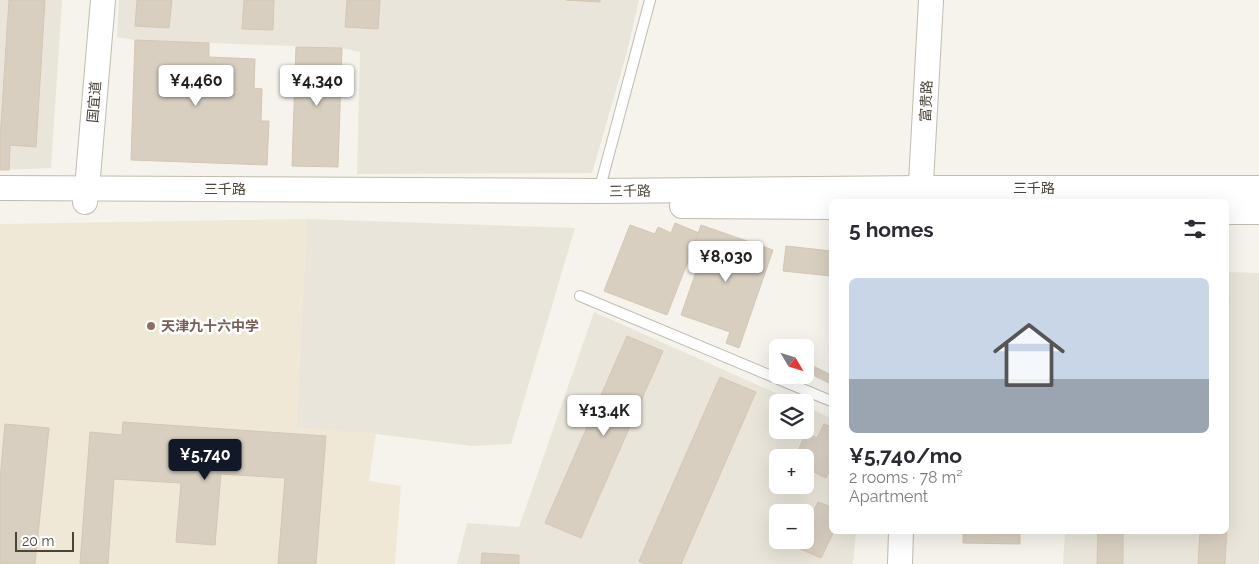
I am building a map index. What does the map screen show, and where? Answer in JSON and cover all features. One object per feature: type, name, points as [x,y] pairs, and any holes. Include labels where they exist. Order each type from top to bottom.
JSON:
[{"type":"street","name":"国宜道","points":[[86,196],[103,0]]},
{"type":"street","name":"富贵路","points":[[921,195],[931,0]]},
{"type":"street","name":"三千路","points":[[0,188],[86,196],[829,207]]},
{"type":"street","name":"三千路","points":[[0,204],[86,196],[599,191],[921,195],[1259,188]]},
{"type":"street","points":[[1229,212],[1259,212]]},
{"type":"street","points":[[900,564],[901,534]]},
{"type":"lane","points":[[599,191],[650,0]]},
{"type":"lane","points":[[580,296],[829,401]]},
{"type":"shaded area","points":[[0,0],[62,0],[51,168],[0,170]]},
{"type":"shaded area","points":[[119,0],[639,0],[627,52],[592,173],[357,174],[360,52],[342,48],[135,40],[117,37]]},
{"type":"shaded area","points":[[307,219],[575,228],[511,444],[472,446],[376,434],[296,428]]},
{"type":"shaded area","name":"天津九十六中学","points":[[307,219],[296,427],[376,434],[369,481],[401,486],[395,564],[0,564],[0,224]]},
{"type":"shaded area","points":[[1229,272],[1259,273],[1259,564],[1063,564],[1065,534],[1229,534]]},
{"type":"shaded area","points":[[594,312],[778,394],[769,394],[769,439],[814,439],[814,410],[829,417],[829,534],[856,534],[853,564],[457,564],[467,523],[519,527]]},
{"type":"building","points":[[9,0],[45,0],[36,147],[10,145],[9,170],[0,170],[0,140]]},
{"type":"building","points":[[137,0],[172,0],[169,28],[135,26]]},
{"type":"building","points":[[244,0],[274,0],[273,30],[242,29]]},
{"type":"building","points":[[347,0],[380,0],[378,29],[345,27]]},
{"type":"building","points":[[566,0],[600,0],[600,2]]},
{"type":"building","points":[[135,40],[209,43],[209,57],[255,59],[254,88],[262,89],[261,121],[269,121],[267,165],[131,160]]},
{"type":"building","points":[[296,47],[342,48],[338,167],[292,166]]},
{"type":"building","points":[[675,223],[699,233],[667,315],[604,291],[630,225],[655,234],[658,227],[671,233]]},
{"type":"building","points":[[701,225],[773,250],[739,348],[726,343],[730,332],[681,315],[705,246],[695,243]]},
{"type":"building","points":[[786,246],[829,251],[829,276],[783,271]]},
{"type":"building","points":[[627,336],[663,351],[581,538],[545,523]]},
{"type":"building","points":[[814,366],[829,374],[829,383],[814,376]]},
{"type":"building","points":[[720,377],[756,392],[681,564],[644,564],[639,561]]},
{"type":"building","points":[[123,422],[326,436],[316,564],[278,564],[285,478],[221,474],[215,545],[176,542],[181,483],[114,479],[108,564],[80,564],[90,432],[122,435]]},
{"type":"building","points":[[5,424],[49,428],[35,564],[0,564],[0,479]]},
{"type":"building","points":[[824,424],[829,426],[829,471],[826,478],[814,472],[814,449],[799,449],[803,439],[814,439],[814,437],[817,438]]},
{"type":"building","points":[[818,502],[829,506],[829,534],[833,534],[821,558],[800,549],[814,549],[814,510]]},
{"type":"building","points":[[963,534],[1020,534],[1020,544],[963,543]]},
{"type":"building","points":[[1098,534],[1123,534],[1123,564],[1097,564]]},
{"type":"building","points":[[1200,534],[1227,534],[1225,564],[1198,564]]},
{"type":"building","points":[[482,553],[519,555],[519,564],[481,564]]},
{"type":"place","name":"天津九十六中学","points":[[151,326]]}]
